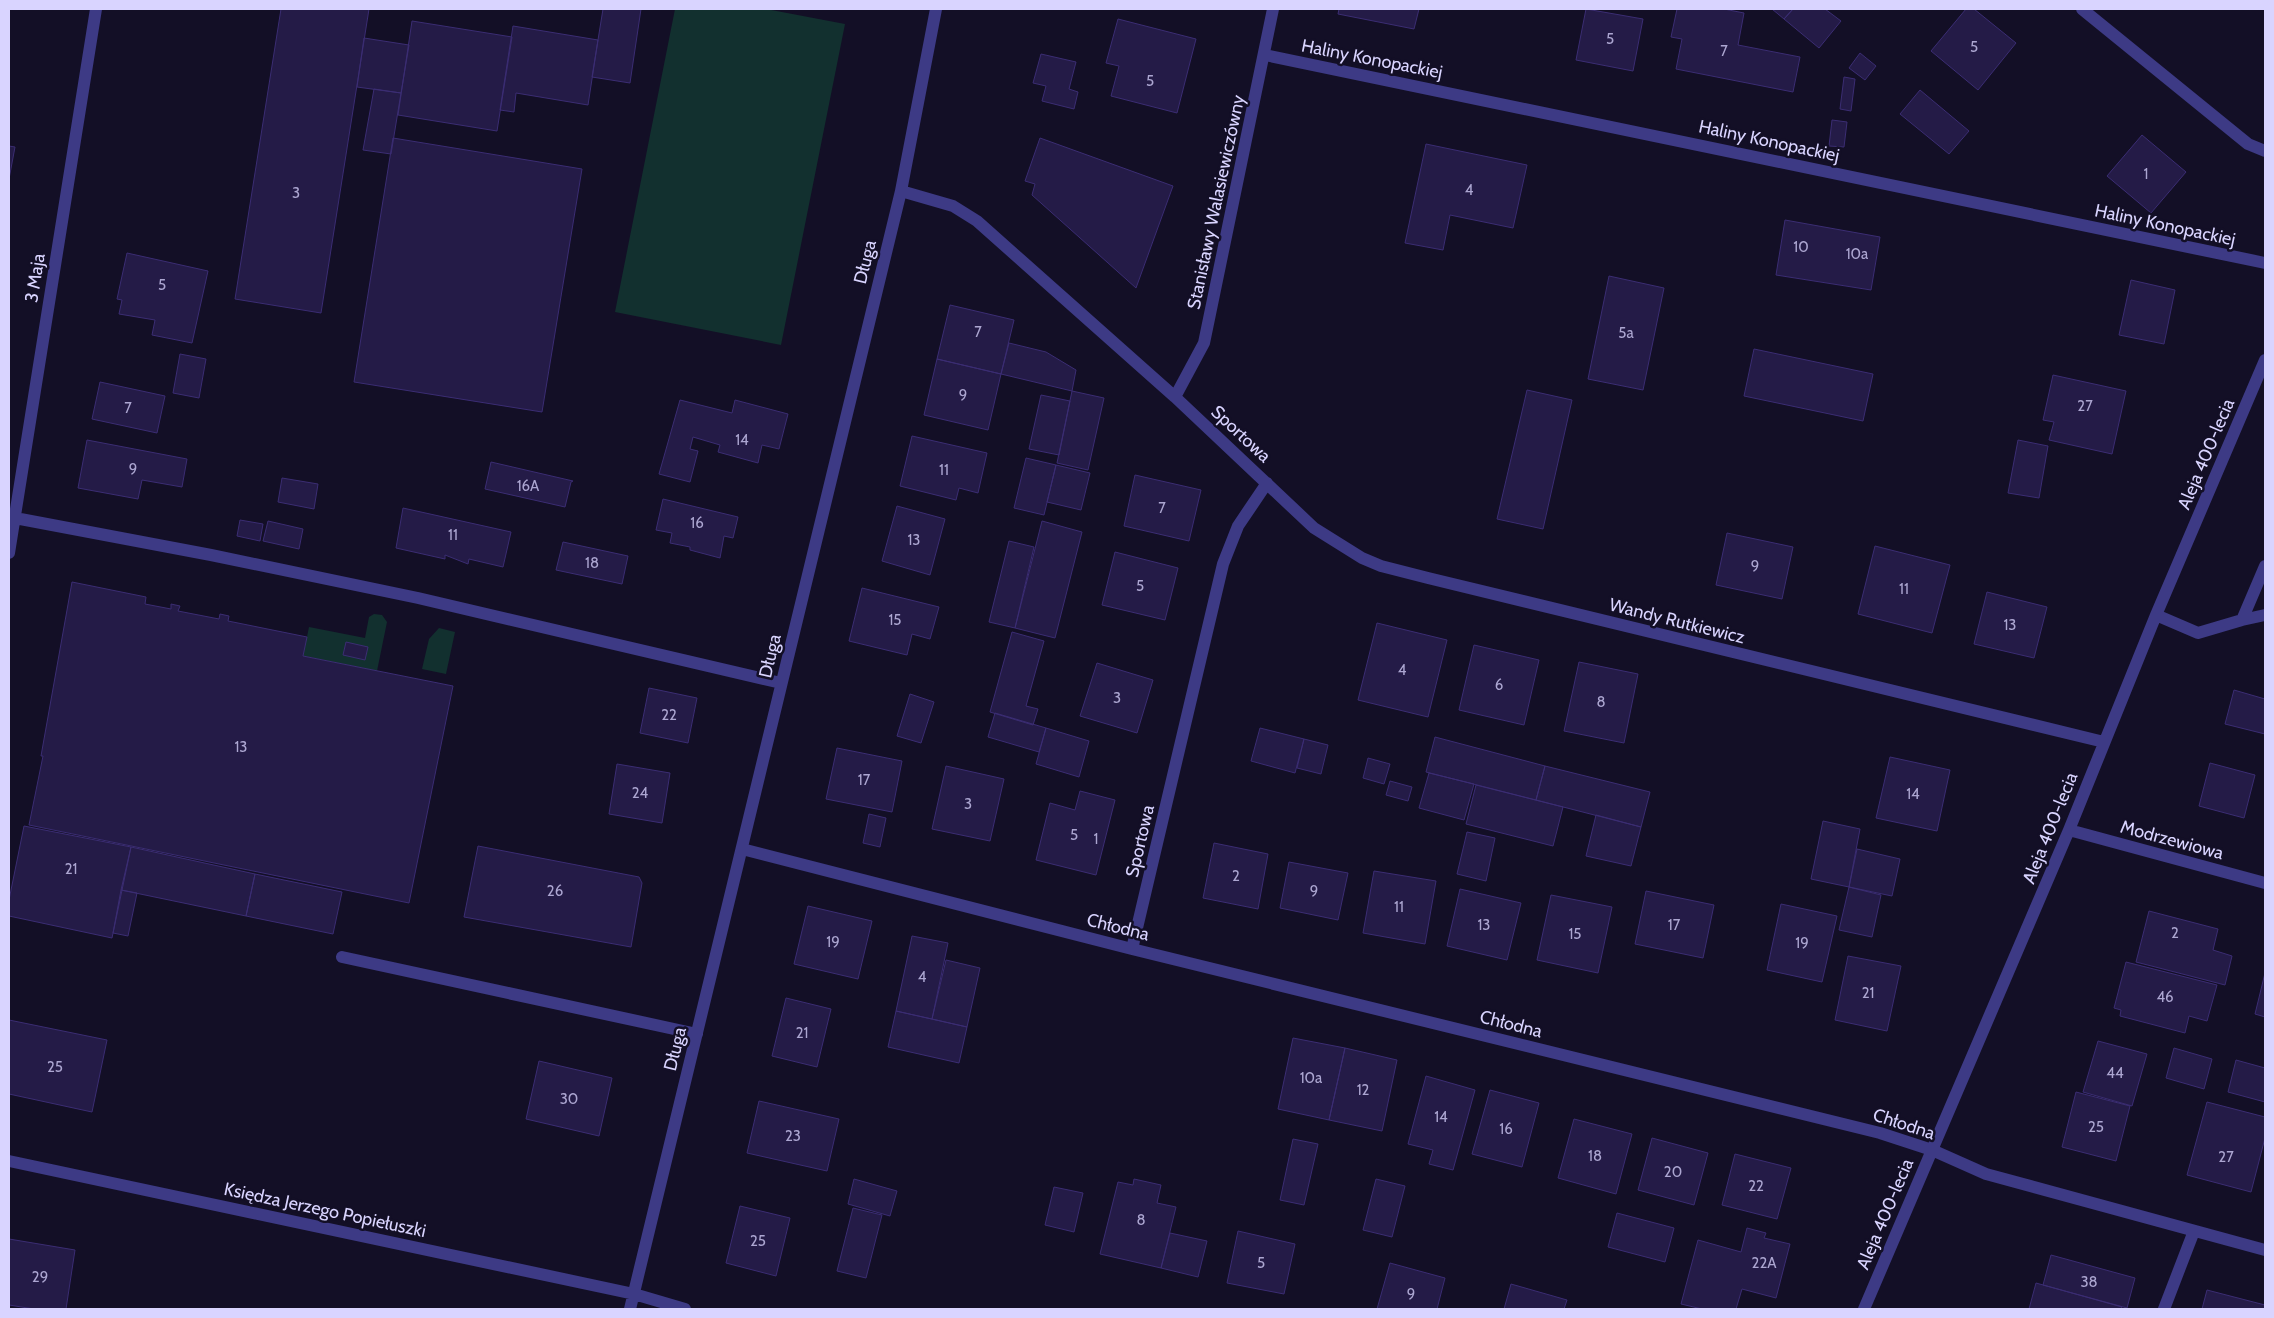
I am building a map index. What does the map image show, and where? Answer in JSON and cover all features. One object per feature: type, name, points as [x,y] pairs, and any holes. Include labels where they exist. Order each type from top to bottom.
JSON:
[{"type":"street","name":"3 Maja","points":[[9,553],[96,9]]},
{"type":"street","name":"Długa","points":[[630,1309],[901,191],[936,9]]},
{"type":"street","name":"Stanisławy Walasiewiczówny","points":[[1175,397],[1204,343],[1274,9]]},
{"type":"street","points":[[2082,9],[2248,144],[2265,151]]},
{"type":"street","name":"Haliny Konopackiej","points":[[1265,55],[2265,264]]},
{"type":"street","name":"Sportowa","points":[[901,191],[954,206],[977,221],[1175,397],[1267,483],[1241,520],[1230,541],[1223,564],[1132,949]]},
{"type":"street","name":"Aleja 400-lecia","points":[[1864,1309],[2069,830],[2156,615],[2265,360]]},
{"type":"street","name":"Wandy Rutkiewicz","points":[[1267,483],[1314,528],[1345,549],[1381,566],[2104,742]]},
{"type":"street","points":[[14,518],[220,557],[418,598],[781,682]]},
{"type":"street","points":[[2242,620],[2265,566]]},
{"type":"street","points":[[2156,615],[2198,633],[2265,615]]},
{"type":"street","name":"Modrzewiowa","points":[[2069,830],[2265,883]]},
{"type":"street","name":"Chłodna","points":[[742,849],[1132,949],[1880,1133],[1932,1150],[1986,1174],[2265,1250]]},
{"type":"street","points":[[342,957],[697,1034]]},
{"type":"street","name":"Księdza Jerzego Popiełuszki","points":[[9,1161],[634,1294],[685,1309]]},
{"type":"street","points":[[2164,1309],[2194,1231]]},
{"type":"green space","points":[[675,9],[766,9],[845,24],[781,345],[615,312]]},
{"type":"green space","points":[[374,614],[382,615],[387,622],[377,671],[303,656],[309,627],[365,638],[369,617]]},
{"type":"green space","points":[[439,628],[455,632],[446,674],[422,669],[429,639]]},
{"type":"building","points":[[281,9],[369,9],[321,313],[235,299]]},
{"type":"building","points":[[603,9],[641,9],[630,83],[592,77]]},
{"type":"building","points":[[1339,9],[1419,9],[1414,29],[1338,14]]},
{"type":"building","points":[[1586,9],[1643,19],[1633,71],[1576,60]]},
{"type":"building","points":[[1677,9],[1724,9],[1744,13],[1738,45],[1800,57],[1793,92],[1676,69],[1682,39],[1671,37]]},
{"type":"building","points":[[1772,9],[1793,9],[1784,19]]},
{"type":"building","points":[[1793,9],[1825,9],[1841,21],[1819,48],[1784,19]]},
{"type":"building","points":[[1966,9],[1974,9],[2016,43],[1978,90],[1931,51]]},
{"type":"building","points":[[1118,19],[1196,39],[1177,113],[1111,96],[1119,66],[1106,63]]},
{"type":"building","points":[[412,21],[512,37],[497,131],[398,115]]},
{"type":"building","points":[[513,26],[598,40],[588,105],[516,93],[514,112],[500,110]]},
{"type":"building","points":[[364,38],[409,45],[401,93],[357,87]]},
{"type":"building","points":[[1860,53],[1876,66],[1865,80],[1849,68]]},
{"type":"building","points":[[1041,54],[1076,62],[1069,89],[1078,92],[1074,109],[1042,101],[1046,86],[1033,83]]},
{"type":"building","points":[[1844,77],[1855,79],[1851,111],[1840,109]]},
{"type":"building","points":[[374,89],[401,93],[391,154],[363,150]]},
{"type":"building","points":[[1920,90],[1969,131],[1949,154],[1900,114]]},
{"type":"building","points":[[1832,120],[1847,122],[1844,147],[1829,146]]},
{"type":"building","points":[[2142,135],[2186,172],[2151,213],[2107,176]]},
{"type":"building","points":[[393,138],[582,169],[542,412],[354,382]]},
{"type":"building","points":[[1040,138],[1173,186],[1136,288],[1032,195],[1035,184],[1025,181]]},
{"type":"building","points":[[1426,144],[1527,165],[1513,228],[1450,215],[1443,250],[1405,243]]},
{"type":"building","points":[[9,146],[15,147],[9,179]]},
{"type":"building","points":[[1785,220],[1880,237],[1871,290],[1776,275]]},
{"type":"building","points":[[127,253],[208,271],[192,343],[152,335],[155,320],[119,314],[122,300],[117,299]]},
{"type":"building","points":[[1609,276],[1664,288],[1643,390],[1588,379]]},
{"type":"building","points":[[2131,280],[2175,290],[2164,344],[2119,335]]},
{"type":"building","points":[[950,305],[1014,320],[1001,374],[937,359]]},
{"type":"building","points":[[1009,343],[1046,352],[1076,370],[1072,391],[1001,374]]},
{"type":"building","points":[[1754,349],[1873,374],[1863,421],[1744,396]]},
{"type":"building","points":[[180,354],[206,359],[199,398],[173,393]]},
{"type":"building","points":[[937,359],[1001,374],[988,430],[924,415]]},
{"type":"building","points":[[2053,375],[2126,391],[2112,454],[2049,440],[2054,422],[2043,420]]},
{"type":"building","points":[[100,382],[165,396],[157,433],[92,419]]},
{"type":"building","points":[[1527,390],[1572,400],[1543,529],[1497,519]]},
{"type":"building","points":[[1072,391],[1104,398],[1088,470],[1057,463]]},
{"type":"building","points":[[1041,395],[1070,401],[1059,455],[1029,449]]},
{"type":"building","points":[[680,400],[732,413],[735,400],[788,414],[779,449],[762,445],[758,463],[718,452],[720,445],[693,437],[690,449],[698,451],[690,482],[659,474]]},
{"type":"building","points":[[912,436],[987,453],[978,493],[959,488],[956,500],[900,486]]},
{"type":"building","points":[[87,440],[187,459],[182,487],[142,480],[138,499],[78,488]]},
{"type":"building","points":[[2018,440],[2048,446],[2039,498],[2008,493]]},
{"type":"building","points":[[1026,458],[1056,465],[1044,515],[1014,508]]},
{"type":"building","points":[[491,462],[573,481],[571,482],[565,507],[485,489]]},
{"type":"building","points":[[1056,465],[1090,473],[1081,510],[1047,502]]},
{"type":"building","points":[[1135,475],[1201,490],[1189,541],[1124,526]]},
{"type":"building","points":[[282,478],[318,484],[314,509],[278,502]]},
{"type":"building","points":[[663,499],[738,517],[733,538],[724,536],[720,558],[690,550],[690,547],[670,543],[672,533],[656,530]]},
{"type":"building","points":[[897,506],[945,519],[930,575],[882,561]]},
{"type":"building","points":[[403,508],[511,532],[503,567],[469,559],[468,564],[445,555],[445,559],[396,548]]},
{"type":"building","points":[[240,520],[263,524],[260,541],[237,536]]},
{"type":"building","points":[[268,521],[303,529],[299,549],[263,541]]},
{"type":"building","points":[[1042,521],[1082,532],[1055,638],[1015,628]]},
{"type":"building","points":[[1727,533],[1793,547],[1782,599],[1716,585]]},
{"type":"building","points":[[1009,541],[1034,547],[1015,628],[989,622]]},
{"type":"building","points":[[563,542],[628,556],[622,584],[556,570]]},
{"type":"building","points":[[1875,546],[1950,565],[1932,633],[1858,614]]},
{"type":"building","points":[[1115,552],[1178,568],[1165,620],[1102,605]]},
{"type":"building","points":[[72,582],[146,597],[145,604],[171,609],[171,604],[180,606],[178,611],[219,619],[220,614],[229,616],[228,621],[307,637],[303,656],[453,686],[409,903],[29,825],[43,756],[41,756]]},
{"type":"building","points":[[862,588],[939,607],[930,639],[912,634],[907,655],[849,641]]},
{"type":"building","points":[[1987,592],[2047,607],[2034,658],[1974,644]]},
{"type":"building","points":[[1377,623],[1447,640],[1428,717],[1358,700]]},
{"type":"building","points":[[1012,632],[1044,641],[1026,706],[1038,709],[1033,725],[990,712]]},
{"type":"building","points":[[346,642],[368,647],[365,660],[343,655]]},
{"type":"building","points":[[1474,645],[1539,660],[1524,725],[1459,710]]},
{"type":"building","points":[[1579,662],[1638,674],[1624,743],[1564,731]]},
{"type":"building","points":[[1097,663],[1153,680],[1137,733],[1080,716]]},
{"type":"building","points":[[649,688],[697,698],[688,743],[640,733]]},
{"type":"building","points":[[2234,690],[2265,699],[2265,734],[2225,724]]},
{"type":"building","points":[[910,694],[934,702],[921,743],[897,736]]},
{"type":"building","points":[[995,713],[1046,728],[1039,752],[988,737]]},
{"type":"building","points":[[1046,728],[1089,741],[1079,777],[1036,764]]},
{"type":"building","points":[[1260,728],[1304,739],[1295,773],[1251,761]]},
{"type":"building","points":[[1435,737],[1545,766],[1536,800],[1426,772]]},
{"type":"building","points":[[1304,739],[1328,745],[1321,774],[1297,768]]},
{"type":"building","points":[[837,748],[902,761],[892,812],[826,799]]},
{"type":"building","points":[[1890,757],[1950,770],[1937,831],[1876,818]]},
{"type":"building","points":[[1368,758],[1390,764],[1384,784],[1363,778]]},
{"type":"building","points":[[2210,763],[2255,775],[2244,818],[2199,806]]},
{"type":"building","points":[[617,764],[670,773],[662,823],[609,814]]},
{"type":"building","points":[[946,766],[1004,779],[990,841],[932,829]]},
{"type":"building","points":[[1545,766],[1650,792],[1641,827],[1536,800]]},
{"type":"building","points":[[1429,773],[1474,784],[1464,820],[1419,808]]},
{"type":"building","points":[[1390,781],[1412,787],[1408,801],[1386,795]]},
{"type":"building","points":[[1476,785],[1563,807],[1553,846],[1466,824]]},
{"type":"building","points":[[1080,791],[1115,800],[1096,875],[1036,860],[1050,803],[1075,810]]},
{"type":"building","points":[[869,814],[886,818],[880,847],[863,843]]},
{"type":"building","points":[[1596,815],[1641,827],[1631,866],[1586,856]]},
{"type":"building","points":[[1823,821],[1860,829],[1849,887],[1811,879]]},
{"type":"building","points":[[24,826],[131,847],[112,938],[9,916],[9,900]]},
{"type":"building","points":[[1467,832],[1495,838],[1486,881],[1457,874]]},
{"type":"building","points":[[1214,843],[1268,854],[1258,909],[1203,898]]},
{"type":"building","points":[[478,846],[639,877],[642,883],[631,947],[464,917]]},
{"type":"building","points":[[131,847],[255,874],[246,916],[121,890]]},
{"type":"building","points":[[1857,849],[1900,859],[1892,896],[1849,887]]},
{"type":"building","points":[[1289,862],[1348,873],[1338,920],[1280,908]]},
{"type":"building","points":[[1374,871],[1436,881],[1425,944],[1363,933]]},
{"type":"building","points":[[255,874],[342,892],[333,934],[246,916]]},
{"type":"building","points":[[1849,887],[1881,895],[1872,937],[1839,930]]},
{"type":"building","points":[[1460,889],[1521,903],[1507,960],[1447,946]]},
{"type":"building","points":[[121,890],[137,893],[128,936],[113,933]]},
{"type":"building","points":[[1646,891],[1714,905],[1703,958],[1635,944]]},
{"type":"building","points":[[1551,895],[1612,907],[1598,973],[1537,960]]},
{"type":"building","points":[[1781,904],[1837,916],[1822,982],[1767,970]]},
{"type":"building","points":[[808,906],[872,921],[858,979],[794,964]]},
{"type":"building","points":[[2149,911],[2218,929],[2213,950],[2232,956],[2225,985],[2136,962]]},
{"type":"building","points":[[912,936],[948,943],[932,1019],[896,1011]]},
{"type":"building","points":[[1848,956],[1901,966],[1887,1031],[1835,1020]]},
{"type":"building","points":[[946,960],[980,968],[967,1027],[932,1019]]},
{"type":"building","points":[[2126,962],[2217,985],[2207,1021],[2189,1016],[2185,1033],[2120,1016],[2121,1010],[2114,1008]]},
{"type":"building","points":[[2265,973],[2265,1017],[2255,1014]]},
{"type":"building","points":[[786,998],[831,1009],[817,1067],[772,1056]]},
{"type":"building","points":[[896,1011],[967,1027],[959,1063],[888,1047]]},
{"type":"building","points":[[9,1020],[107,1040],[92,1112],[9,1094]]},
{"type":"building","points":[[1293,1038],[1345,1048],[1329,1120],[1278,1109]]},
{"type":"building","points":[[2098,1041],[2147,1054],[2132,1106],[2083,1092]]},
{"type":"building","points":[[1345,1048],[1397,1060],[1382,1131],[1329,1120]]},
{"type":"building","points":[[2174,1048],[2212,1059],[2204,1089],[2166,1078]]},
{"type":"building","points":[[2236,1060],[2265,1068],[2265,1102],[2228,1092]]},
{"type":"building","points":[[539,1061],[612,1078],[599,1136],[526,1119]]},
{"type":"building","points":[[1426,1076],[1475,1090],[1453,1170],[1429,1164],[1433,1150],[1408,1144]]},
{"type":"building","points":[[1490,1090],[1539,1103],[1522,1167],[1472,1154]]},
{"type":"building","points":[[2076,1092],[2130,1106],[2116,1161],[2062,1147]]},
{"type":"building","points":[[759,1101],[839,1119],[827,1171],[747,1153]]},
{"type":"building","points":[[2207,1102],[2265,1117],[2265,1138],[2251,1192],[2187,1175]]},
{"type":"building","points":[[1574,1119],[1632,1134],[1616,1194],[1558,1178]]},
{"type":"building","points":[[1652,1138],[1708,1153],[1694,1205],[1638,1190]]},
{"type":"building","points":[[1293,1139],[1318,1144],[1304,1205],[1280,1200]]},
{"type":"building","points":[[1735,1154],[1791,1168],[1777,1219],[1722,1205]]},
{"type":"building","points":[[854,1179],[897,1191],[890,1216],[848,1204]]},
{"type":"building","points":[[1134,1179],[1161,1185],[1157,1203],[1176,1207],[1161,1268],[1100,1254],[1118,1182],[1133,1185]]},
{"type":"building","points":[[1376,1179],[1405,1186],[1392,1237],[1363,1230]]},
{"type":"building","points":[[1054,1187],[1083,1193],[1074,1232],[1045,1225]]},
{"type":"building","points":[[740,1206],[790,1218],[776,1276],[726,1263]]},
{"type":"building","points":[[853,1208],[882,1215],[866,1278],[837,1271]]},
{"type":"building","points":[[1617,1213],[1674,1228],[1665,1262],[1608,1247]]},
{"type":"building","points":[[1747,1228],[1766,1233],[1764,1238],[1790,1244],[1776,1298],[1742,1289],[1736,1309],[1702,1309],[1681,1304],[1698,1240],[1741,1252]]},
{"type":"building","points":[[1238,1231],[1295,1244],[1284,1294],[1227,1283]]},
{"type":"building","points":[[1170,1233],[1207,1241],[1198,1277],[1161,1268]]},
{"type":"building","points":[[9,1239],[75,1250],[66,1309],[34,1309],[9,1305]]},
{"type":"building","points":[[2051,1255],[2135,1278],[2127,1308],[2043,1285]]},
{"type":"building","points":[[1390,1263],[1445,1278],[1437,1309],[1377,1309]]},
{"type":"building","points":[[2036,1283],[2122,1307],[2121,1309],[2029,1309]]},
{"type":"building","points":[[1511,1284],[1567,1300],[1564,1309],[1504,1309]]},
{"type":"building","points":[[2207,1290],[2265,1305],[2265,1309],[2202,1309]]}]
